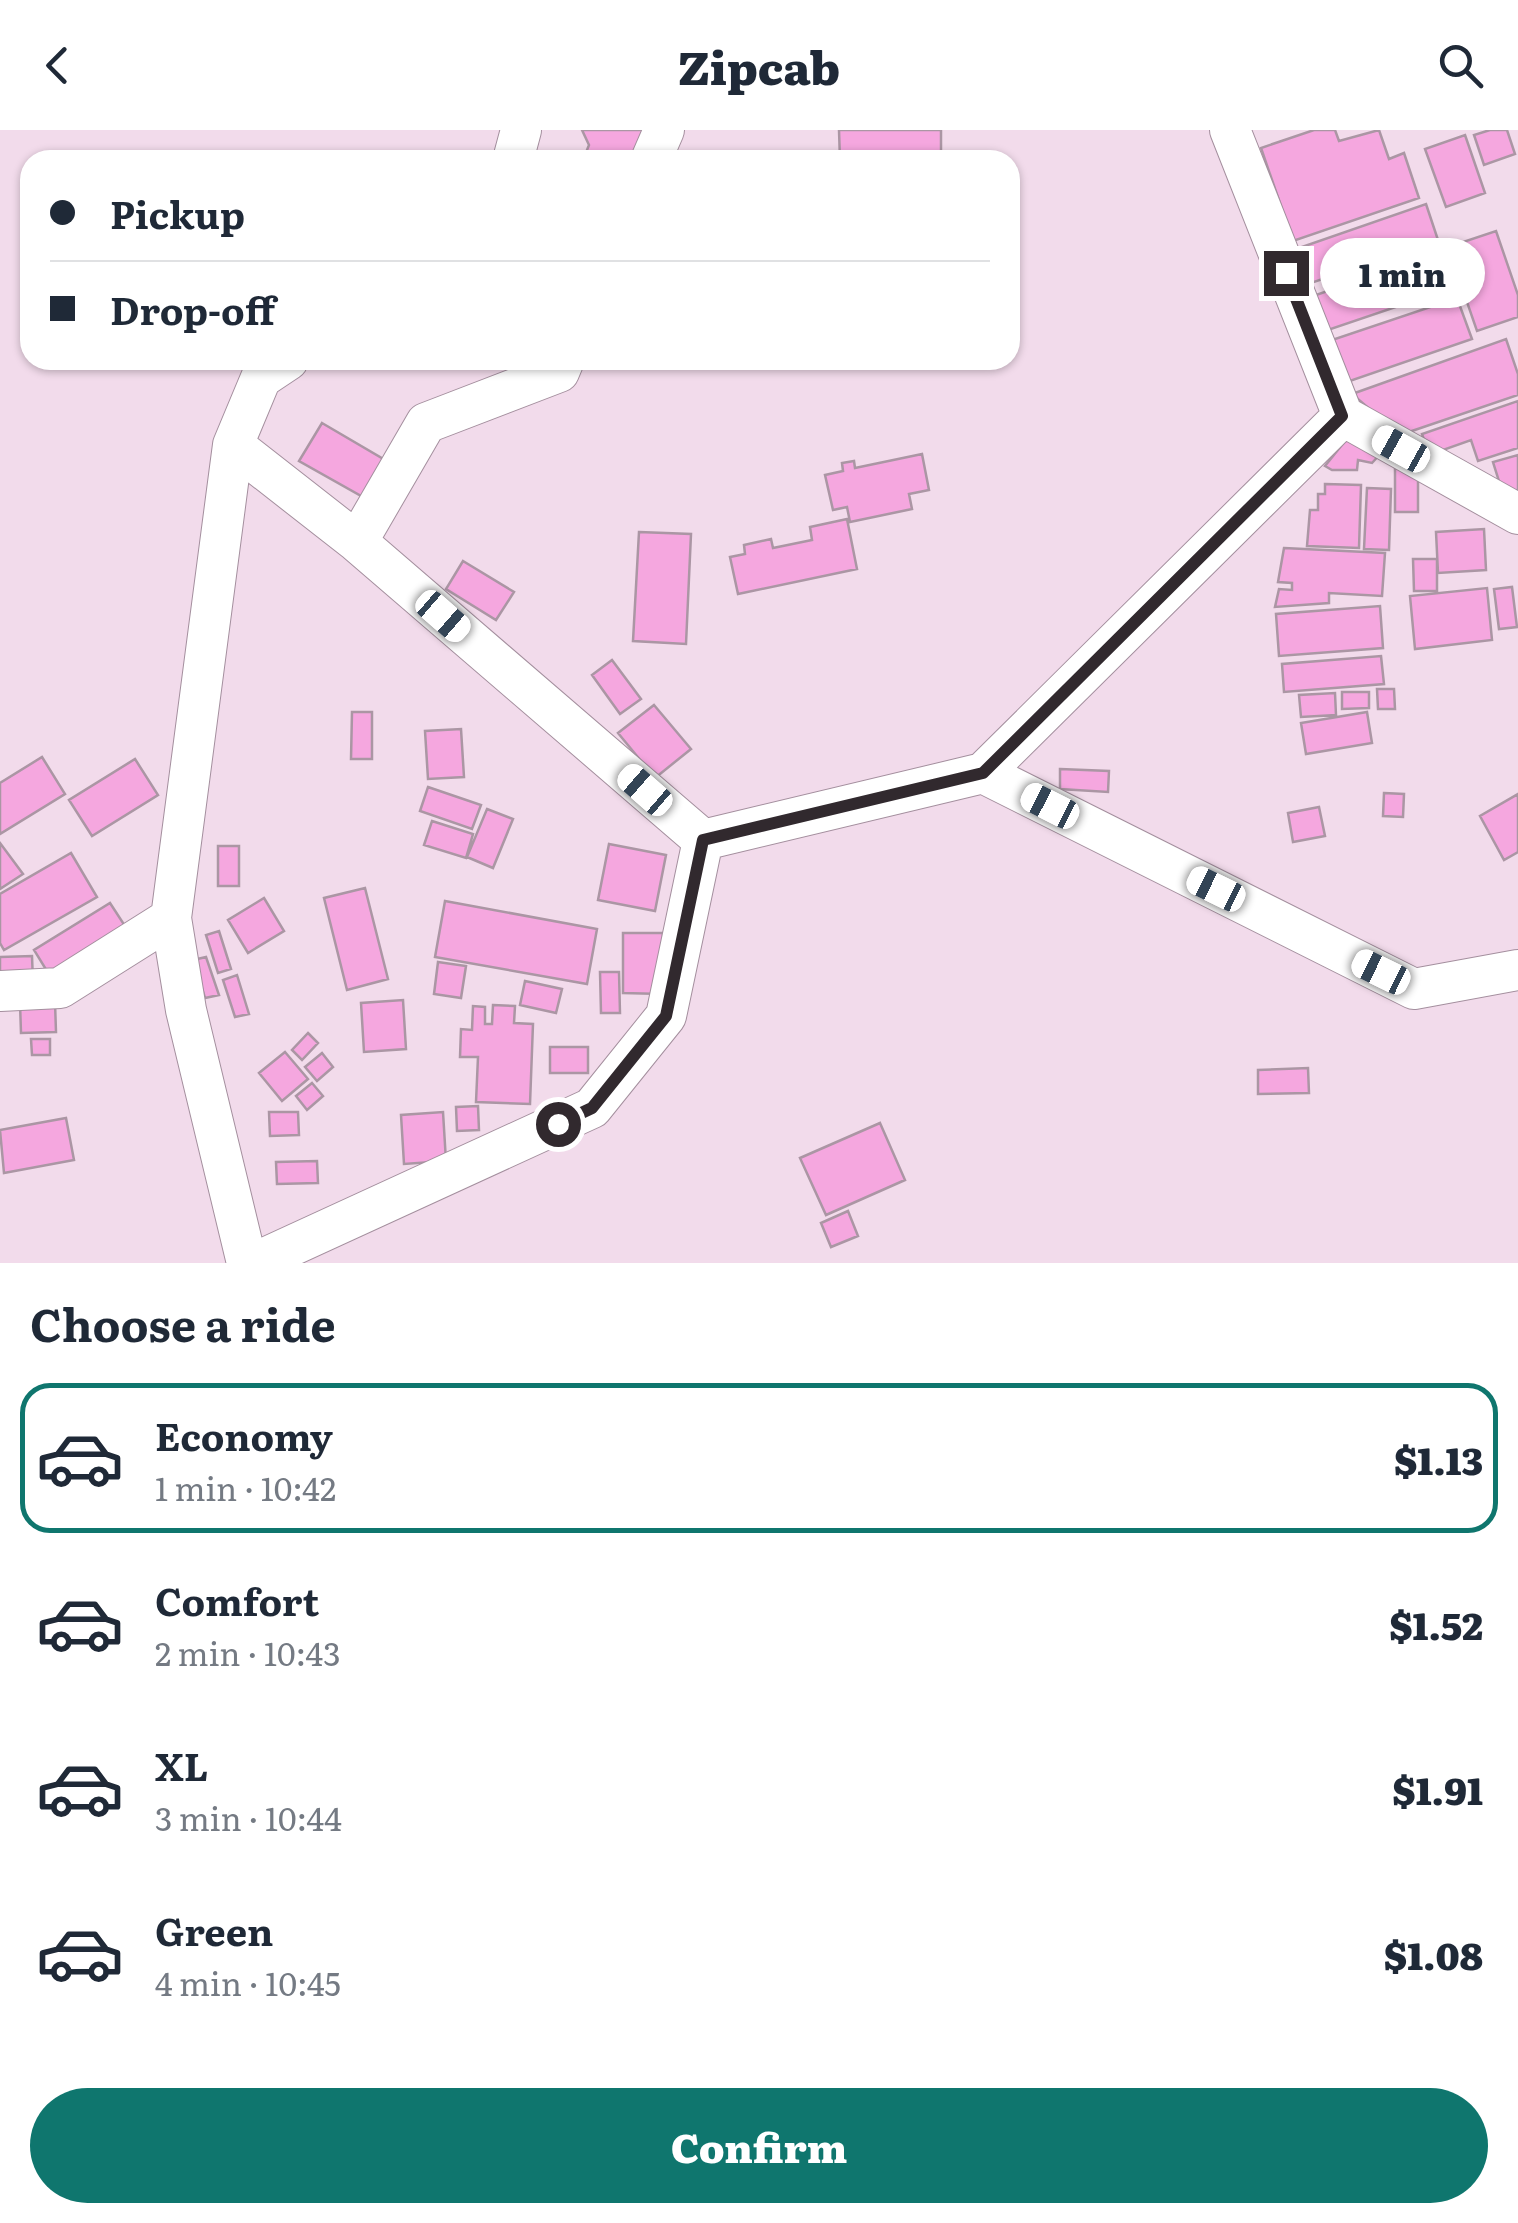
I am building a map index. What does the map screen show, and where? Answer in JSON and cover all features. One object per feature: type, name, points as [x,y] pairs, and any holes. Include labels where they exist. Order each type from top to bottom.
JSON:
[{"type":"street","points":[[1230,130],[1342,416],[1518,514]]},
{"type":"street","points":[[273,370],[261,378],[232,445],[171,918],[186,1010],[251,1263],[592,1108],[666,1016],[703,840]]},
{"type":"street","points":[[357,542],[426,423],[560,370]]},
{"type":"street","points":[[703,840],[983,773],[1342,416]]},
{"type":"street","points":[[232,445],[357,542],[703,840]]},
{"type":"street","points":[[983,773],[1414,988],[1518,970]]},
{"type":"street","points":[[0,992],[60,988],[171,918]]},
{"type":"building","points":[[582,130],[645,130],[641,150],[587,150],[589,145]]},
{"type":"building","points":[[839,130],[941,130],[941,150],[840,150]]},
{"type":"building","points":[[1314,130],[1335,130],[1339,141],[1379,130],[1389,159],[1404,153],[1419,198],[1293,241],[1261,148]]},
{"type":"building","points":[[1507,130],[1515,154],[1484,165],[1474,135]]},
{"type":"building","points":[[1465,135],[1485,193],[1446,207],[1425,149]]},
{"type":"building","points":[[1426,204],[1438,240],[1308,284],[1296,249]]},
{"type":"building","points":[[1496,231],[1518,295],[1518,317],[1477,331],[1448,247]]},
{"type":"building","points":[[1438,253],[1449,289],[1325,331],[1313,296]]},
{"type":"building","points":[[1457,298],[1472,339],[1347,382],[1332,340]]},
{"type":"building","points":[[1506,339],[1518,374],[1518,395],[1400,435],[1352,394]]},
{"type":"building","points":[[1518,401],[1518,448],[1478,461],[1471,440],[1429,455],[1422,434]]},
{"type":"building","points":[[322,423],[385,460],[363,497],[299,461]]},
{"type":"building","points":[[1354,430],[1382,452],[1372,463],[1358,460],[1357,470],[1332,470],[1325,466]]},
{"type":"building","points":[[922,454],[929,490],[909,494],[912,509],[850,522],[847,507],[833,510],[825,475],[843,471],[842,463],[854,461],[855,468]]},
{"type":"building","points":[[1518,455],[1518,490],[1503,494],[1493,462]]},
{"type":"building","points":[[1395,468],[1418,468],[1418,512],[1395,512]]},
{"type":"building","points":[[1325,484],[1361,485],[1359,548],[1307,546],[1310,510],[1318,510],[1318,494],[1325,494]]},
{"type":"building","points":[[1367,488],[1391,489],[1389,550],[1364,549]]},
{"type":"building","points":[[847,519],[857,569],[738,594],[730,557],[745,554],[744,545],[771,539],[773,548],[812,540],[810,527]]},
{"type":"building","points":[[1484,529],[1486,570],[1438,573],[1436,532]]},
{"type":"building","points":[[639,532],[691,534],[686,644],[633,641]]},
{"type":"building","points":[[1284,548],[1385,553],[1382,596],[1329,593],[1329,603],[1275,607],[1279,589],[1292,590],[1292,583],[1278,582]]},
{"type":"building","points":[[1413,559],[1437,559],[1437,591],[1414,591]]},
{"type":"building","points":[[463,561],[514,592],[496,620],[446,589]]},
{"type":"building","points":[[1512,587],[1517,627],[1499,629],[1494,589]]},
{"type":"building","points":[[1487,588],[1492,640],[1415,649],[1410,596]]},
{"type":"building","points":[[1380,606],[1383,648],[1279,656],[1276,614]]},
{"type":"building","points":[[1381,656],[1384,684],[1284,692],[1282,664]]},
{"type":"building","points":[[612,660],[641,699],[620,714],[592,675]]},
{"type":"building","points":[[1377,689],[1394,689],[1395,709],[1378,709]]},
{"type":"building","points":[[1342,692],[1369,692],[1369,708],[1342,709]]},
{"type":"building","points":[[1335,693],[1336,715],[1301,717],[1299,695]]},
{"type":"building","points":[[654,705],[691,749],[655,778],[618,733]]},
{"type":"building","points":[[352,712],[372,712],[372,759],[351,759]]},
{"type":"building","points":[[1367,712],[1372,743],[1306,754],[1301,723]]},
{"type":"building","points":[[461,729],[464,777],[428,779],[425,731]]},
{"type":"building","points":[[42,757],[65,794],[0,834],[0,783]]},
{"type":"building","points":[[135,759],[158,795],[92,836],[69,800]]},
{"type":"building","points":[[1060,769],[1109,771],[1108,792],[1060,789]]},
{"type":"building","points":[[428,787],[481,805],[472,829],[420,811]]},
{"type":"building","points":[[1384,793],[1404,794],[1403,817],[1383,816]]},
{"type":"building","points":[[1518,794],[1518,852],[1504,860],[1480,816]]},
{"type":"building","points":[[1319,807],[1325,836],[1293,842],[1288,813]]},
{"type":"building","points":[[487,809],[513,819],[493,868],[467,857]]},
{"type":"building","points":[[432,821],[473,834],[466,858],[424,845]]},
{"type":"building","points":[[0,843],[23,874],[0,889]]},
{"type":"building","points":[[609,844],[666,855],[655,911],[598,900]]},
{"type":"building","points":[[218,846],[239,846],[239,886],[218,886]]},
{"type":"building","points":[[71,853],[97,897],[4,950],[0,943],[0,894]]},
{"type":"building","points":[[365,888],[388,979],[347,990],[324,898]]},
{"type":"building","points":[[264,898],[284,931],[248,953],[228,920]]},
{"type":"building","points":[[445,901],[597,929],[587,984],[435,957]]},
{"type":"building","points":[[110,903],[127,929],[50,976],[34,950]]},
{"type":"building","points":[[219,931],[231,969],[218,973],[206,935]]},
{"type":"building","points":[[623,933],[663,933],[662,994],[623,993]]},
{"type":"building","points":[[32,956],[33,982],[0,983],[0,957]]},
{"type":"building","points":[[206,957],[219,995],[205,998],[193,960]]},
{"type":"building","points":[[438,962],[466,966],[461,998],[434,994]]},
{"type":"building","points":[[600,972],[619,972],[620,1013],[601,1013]]},
{"type":"building","points":[[237,975],[249,1014],[235,1017],[223,980]]},
{"type":"building","points":[[525,981],[562,989],[556,1013],[520,1005]]},
{"type":"building","points":[[403,1000],[406,1049],[364,1052],[361,1003]]},
{"type":"building","points":[[55,1002],[56,1032],[21,1033],[20,1003]]},
{"type":"building","points":[[493,1005],[515,1006],[514,1023],[533,1024],[530,1104],[476,1102],[478,1057],[460,1057],[461,1029],[472,1030],[473,1006],[485,1007],[485,1024],[492,1024]]},
{"type":"building","points":[[308,1033],[318,1043],[302,1060],[292,1050]]},
{"type":"building","points":[[31,1039],[50,1039],[50,1055],[32,1055]]},
{"type":"building","points":[[550,1047],[588,1047],[588,1073],[550,1073]]},
{"type":"building","points":[[285,1052],[308,1079],[282,1101],[259,1073]]},
{"type":"building","points":[[322,1053],[333,1067],[317,1081],[305,1067]]},
{"type":"building","points":[[1308,1068],[1309,1093],[1258,1094],[1258,1070]]},
{"type":"building","points":[[312,1083],[323,1096],[307,1110],[296,1096]]},
{"type":"building","points":[[478,1106],[479,1130],[457,1131],[456,1107]]},
{"type":"building","points":[[269,1112],[298,1112],[299,1135],[270,1136]]},
{"type":"building","points":[[443,1112],[446,1161],[404,1164],[401,1115]]},
{"type":"building","points":[[66,1118],[74,1160],[4,1173],[0,1130]]},
{"type":"building","points":[[880,1123],[905,1180],[826,1215],[800,1158]]},
{"type":"building","points":[[317,1161],[318,1183],[277,1184],[276,1162]]},
{"type":"building","points":[[848,1211],[858,1236],[831,1247],[821,1223]]},
{"type":"route","points":[[558,1124],[592,1108],[666,1016],[703,840],[983,773],[1342,416],[1286,273]]}]
